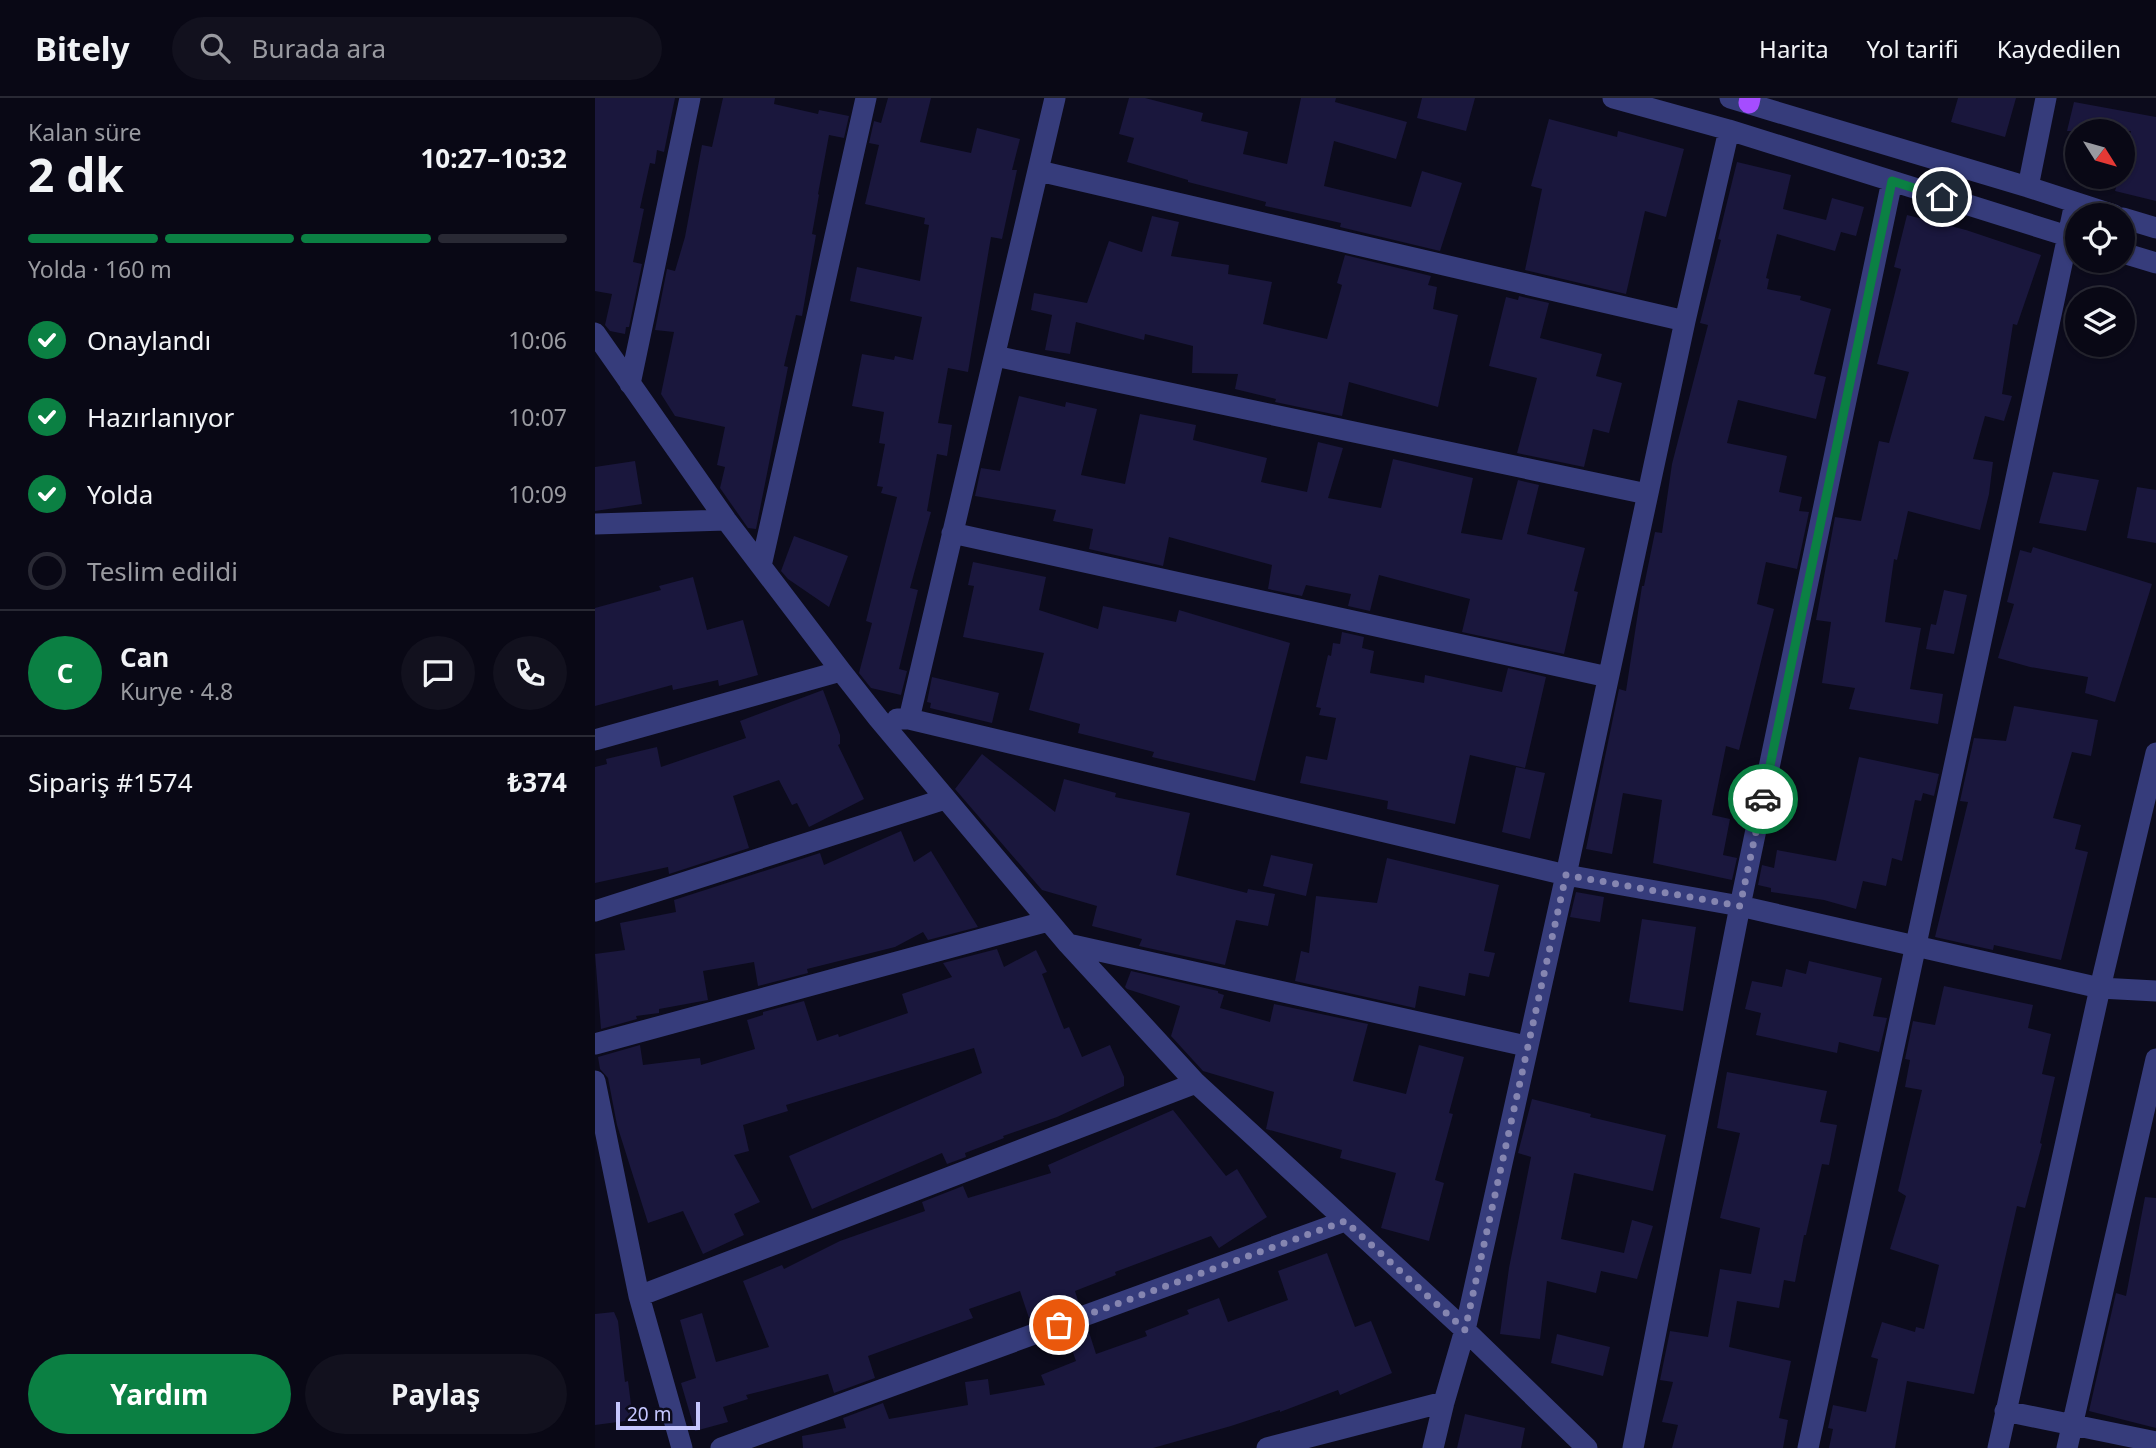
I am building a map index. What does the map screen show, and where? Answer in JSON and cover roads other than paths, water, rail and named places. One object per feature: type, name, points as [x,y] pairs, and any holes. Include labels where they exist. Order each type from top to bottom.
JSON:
[{"type":"street","points":[[630,384],[690,98]]},
{"type":"street","points":[[761,566],[866,98]]},
{"type":"street","points":[[909,719],[1055,98]]},
{"type":"street","points":[[1613,98],[1728,130],[2065,235]]},
{"type":"street","points":[[2028,187],[2046,98]]},
{"type":"street","points":[[1743,100],[2075,203]]},
{"type":"street","points":[[1433,1448],[1465,1330],[1728,130]]},
{"type":"street","points":[[1039,171],[1685,321]]},
{"type":"street","points":[[1633,1448],[1740,906],[1892,181]]},
{"type":"street","points":[[2135,222],[2156,228]]},
{"type":"street","points":[[2135,257],[2156,263]]},
{"type":"street","points":[[1808,1448],[2065,269]]},
{"type":"street","points":[[595,333],[726,520],[841,671],[1048,921],[1196,1083],[1465,1330],[1587,1448]]},
{"type":"street","points":[[995,356],[1647,494]]},
{"type":"street","points":[[595,524],[726,520]]},
{"type":"street","points":[[952,533],[1608,677]]},
{"type":"street","points":[[595,740],[841,671]]},
{"type":"street","points":[[878,718],[909,719],[1566,875],[1740,906],[2100,988],[2156,991]]},
{"type":"street","points":[[1998,1448],[2100,988],[2156,753]]},
{"type":"street","points":[[595,911],[945,799]]},
{"type":"street","points":[[595,1044],[1048,921]]},
{"type":"street","points":[[1069,944],[1526,1046]]},
{"type":"street","points":[[2067,1448],[2156,1059]]},
{"type":"street","points":[[595,1081],[639,1296],[681,1448]]},
{"type":"street","points":[[639,1296],[1196,1083]]},
{"type":"street","points":[[721,1448],[1345,1221]]},
{"type":"street","points":[[1267,1448],[1444,1402]]},
{"type":"street","points":[[2005,1410],[2156,1441]]}]
